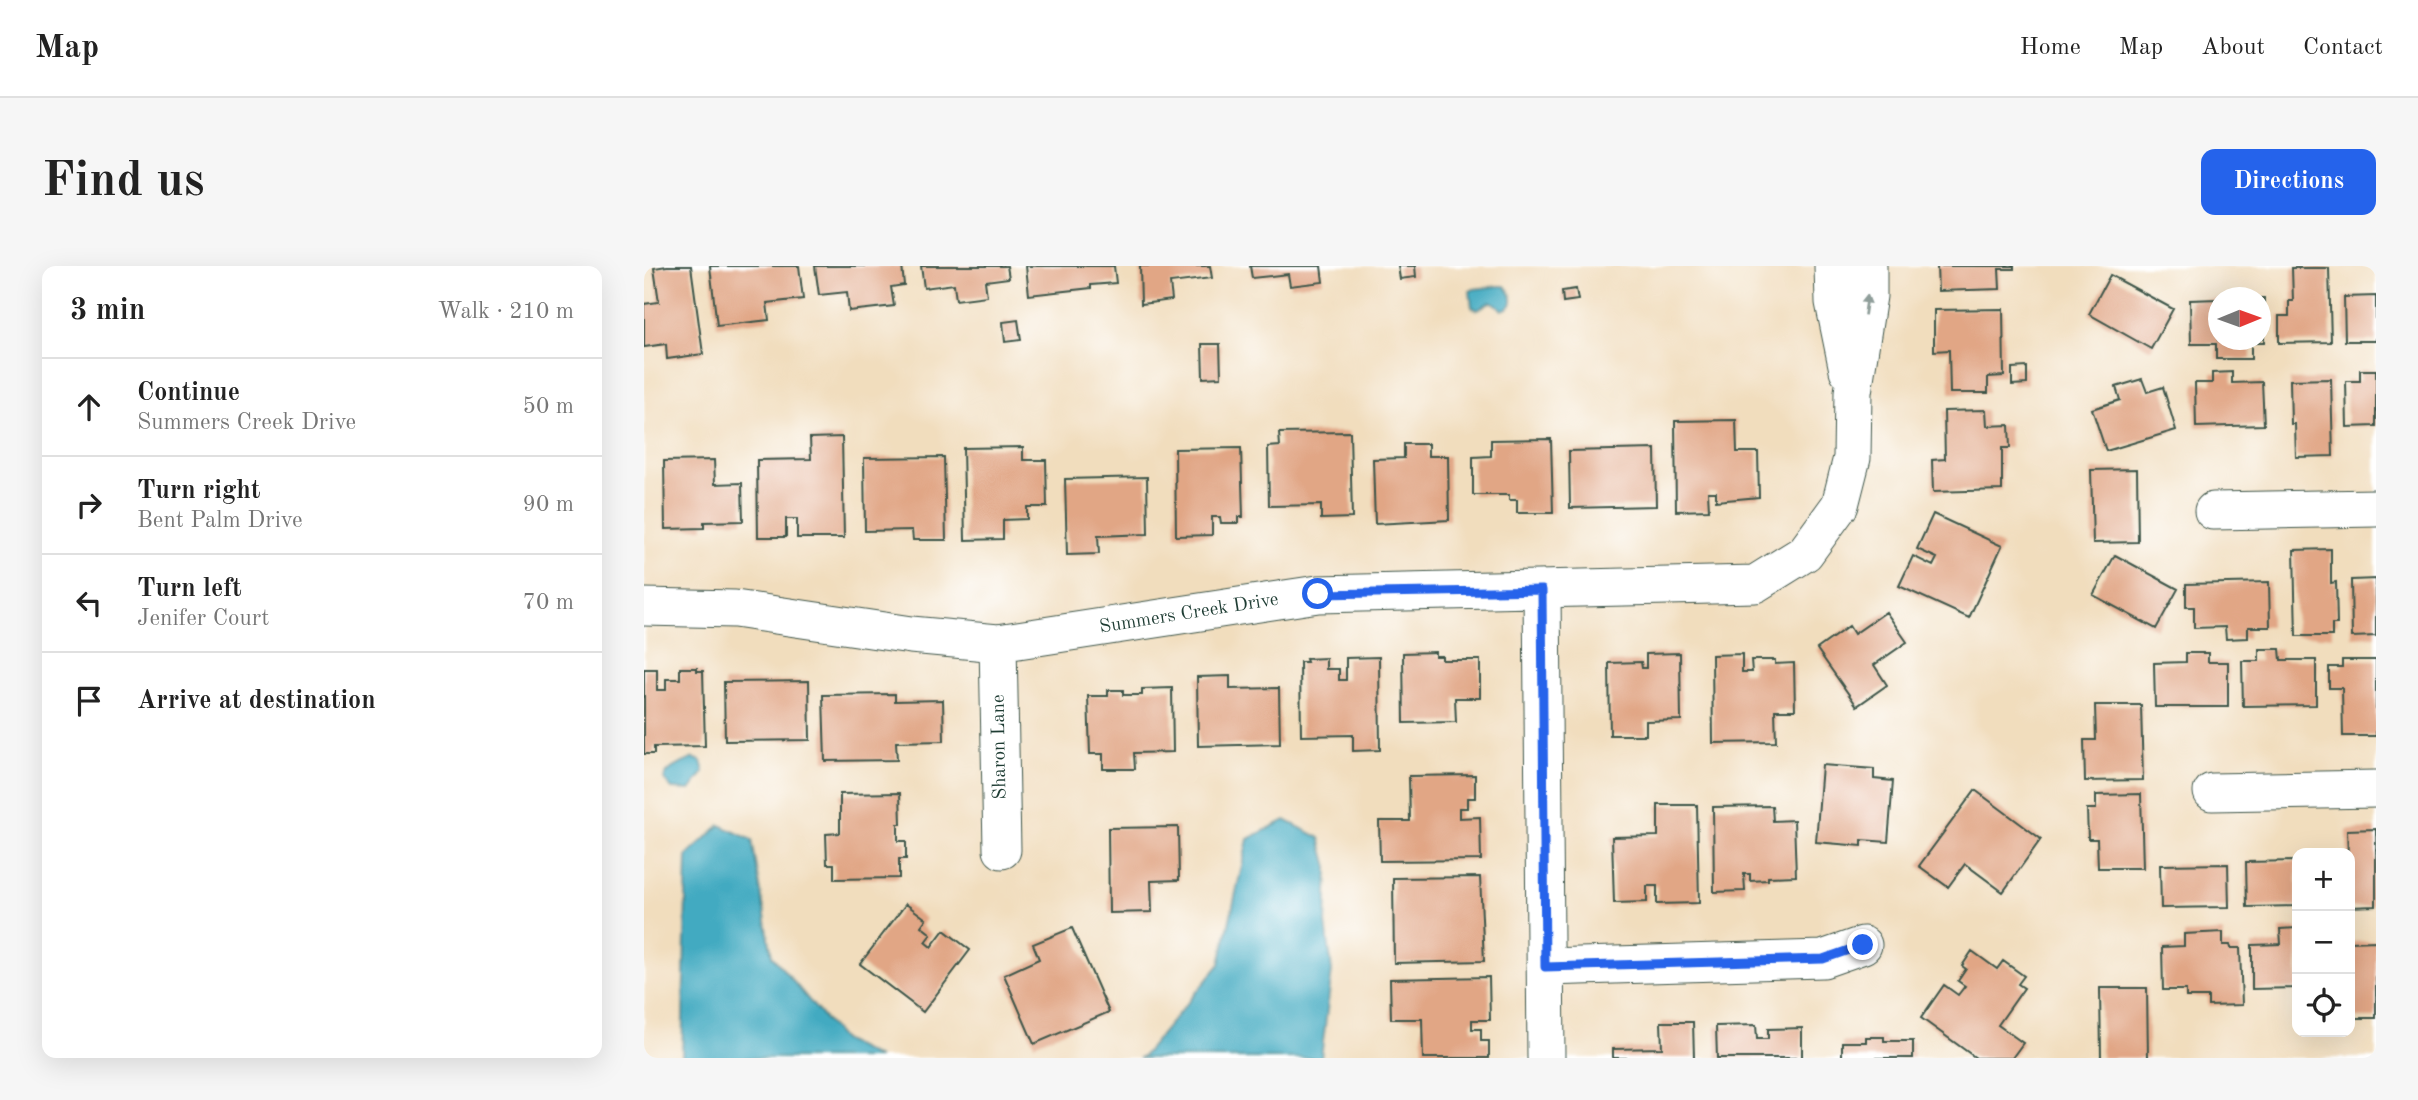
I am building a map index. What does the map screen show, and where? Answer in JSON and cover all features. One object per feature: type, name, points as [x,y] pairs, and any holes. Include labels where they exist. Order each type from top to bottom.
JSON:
[{"type":"street","name":"Summers Creek Drive","points":[[1833,266],[1834,302],[1853,392]]},
{"type":"street","name":"Summers Creek Drive","points":[[644,607],[735,609],[911,635],[998,643],[1318,594],[1755,584],[1805,553],[1840,505],[1852,458],[1853,392],[1868,296],[1868,266]]},
{"type":"street","points":[[2213,511],[2376,508]]},
{"type":"street","points":[[1542,590],[1546,1058]]},
{"type":"street","name":"Sharon Lane","points":[[998,643],[1002,850]]},
{"type":"street","points":[[2212,792],[2376,789]]},
{"type":"street","points":[[1545,967],[1823,959],[1863,945]]},
{"type":"water","points":[[1505,286],[1510,293],[1510,306],[1502,310],[1492,302],[1478,310],[1472,307],[1470,291]]},
{"type":"water","points":[[693,758],[701,761],[704,772],[690,790],[672,789],[664,779],[666,775]]},
{"type":"water","points":[[1285,820],[1320,838],[1328,867],[1326,923],[1332,971],[1321,1058],[1139,1058],[1220,964],[1248,839]]},
{"type":"water","points":[[720,825],[752,840],[772,956],[842,1040],[878,1058],[682,1058],[687,856]]},
{"type":"building","points":[[691,266],[703,354],[667,359],[666,344],[644,347],[644,304],[659,302],[654,268]]},
{"type":"building","points":[[710,266],[799,266],[803,299],[767,303],[769,320],[717,326]]},
{"type":"building","points":[[815,266],[902,266],[904,285],[891,287],[894,306],[849,311],[847,292],[819,295]]},
{"type":"building","points":[[921,266],[1007,266],[1009,278],[985,281],[987,296],[956,300],[954,284],[924,288]]},
{"type":"building","points":[[1026,266],[1114,266],[1116,283],[1029,295]]},
{"type":"building","points":[[1140,266],[1210,266],[1212,278],[1170,283],[1172,300],[1141,304]]},
{"type":"building","points":[[1250,266],[1321,266],[1323,282],[1290,286],[1288,274],[1252,278]]},
{"type":"building","points":[[1398,266],[1415,266],[1416,277],[1400,279]]},
{"type":"building","points":[[1937,266],[2014,266],[2014,269],[1999,269],[2000,289],[1938,291]]},
{"type":"building","points":[[2292,268],[2329,268],[2331,342],[2279,343],[2279,316],[2289,316],[2289,301],[2293,301]]},
{"type":"building","points":[[2110,275],[2173,309],[2151,349],[2089,314]]},
{"type":"building","points":[[1576,289],[1578,300],[1563,302],[1562,291]]},
{"type":"building","points":[[2376,296],[2376,341],[2345,341],[2344,297]]},
{"type":"building","points":[[2208,299],[2208,344],[2191,344],[2190,300]]},
{"type":"building","points":[[2003,309],[2004,376],[1988,377],[1988,393],[1950,393],[1949,350],[1934,351],[1934,310]]},
{"type":"building","points":[[1018,320],[1021,340],[1005,342],[1003,322]]},
{"type":"building","points":[[1202,344],[1220,344],[1221,377],[1203,378]]},
{"type":"building","points":[[2216,350],[2251,350],[2251,359],[2216,359]]},
{"type":"building","points":[[2027,367],[2027,384],[2012,385],[2012,368]]},
{"type":"building","points":[[2360,370],[2376,370],[2376,426],[2347,427],[2346,381],[2360,381]]},
{"type":"building","points":[[2232,372],[2232,383],[2262,382],[2264,425],[2196,427],[2195,383],[2212,383],[2212,373]]},
{"type":"building","points":[[2142,379],[2147,392],[2163,387],[2176,430],[2106,451],[2092,409],[2120,400],[2116,387]]},
{"type":"building","points":[[2331,379],[2333,456],[2296,457],[2295,424],[2291,424],[2290,380]]},
{"type":"building","points":[[1986,410],[1987,426],[2009,425],[2010,448],[2002,448],[2002,490],[1933,492],[1932,460],[1945,459],[1944,411]]},
{"type":"building","points":[[1736,420],[1737,452],[1758,452],[1759,497],[1716,501],[1716,492],[1708,492],[1709,510],[1676,511],[1675,421]]},
{"type":"building","points":[[1350,432],[1352,518],[1321,519],[1321,505],[1269,506],[1268,447],[1280,446],[1279,433]]},
{"type":"building","points":[[842,437],[844,538],[797,538],[797,519],[786,519],[786,537],[758,537],[757,460],[811,459],[810,438]]},
{"type":"building","points":[[1551,439],[1553,513],[1517,513],[1517,500],[1509,500],[1509,495],[1473,495],[1473,457],[1491,456],[1491,440]]},
{"type":"building","points":[[1404,444],[1428,444],[1428,456],[1448,456],[1449,520],[1375,524],[1373,459],[1404,458]]},
{"type":"building","points":[[1023,447],[1023,460],[1046,460],[1047,507],[1027,507],[1027,519],[1003,520],[1003,539],[965,540],[963,448]]},
{"type":"building","points":[[1241,448],[1243,517],[1238,517],[1238,523],[1221,523],[1220,517],[1212,517],[1212,535],[1176,536],[1175,449]]},
{"type":"building","points":[[1655,449],[1656,506],[1570,508],[1569,451]]},
{"type":"building","points":[[944,457],[946,540],[913,540],[912,530],[865,531],[864,458]]},
{"type":"building","points":[[714,460],[715,484],[742,483],[743,521],[704,522],[704,528],[665,529],[664,461]]},
{"type":"building","points":[[2137,469],[2138,542],[2093,543],[2091,470]]},
{"type":"building","points":[[1147,477],[1148,534],[1098,536],[1099,554],[1067,555],[1065,479]]},
{"type":"building","points":[[1933,514],[2002,546],[1969,618],[1899,586],[1913,556],[1933,566],[1937,558],[1917,549]]},
{"type":"building","points":[[2331,549],[2331,583],[2336,582],[2337,624],[2332,624],[2332,636],[2296,636],[2294,550]]},
{"type":"building","points":[[2115,555],[2178,589],[2156,629],[2093,595]]},
{"type":"building","points":[[2376,579],[2376,636],[2352,637],[2351,580]]},
{"type":"building","points":[[2269,582],[2270,627],[2248,627],[2248,638],[2226,639],[2225,627],[2194,628],[2194,607],[2186,607],[2186,584]]},
{"type":"building","points":[[1886,612],[1907,642],[1874,665],[1887,685],[1857,706],[1817,649],[1849,626],[1854,634]]},
{"type":"building","points":[[2259,649],[2280,649],[2281,660],[2316,660],[2316,705],[2243,706],[2242,661],[2259,661]]},
{"type":"building","points":[[1435,652],[1435,656],[1442,656],[1442,660],[1480,660],[1480,698],[1455,698],[1456,722],[1404,723],[1403,653]]},
{"type":"building","points":[[1680,653],[1681,720],[1646,721],[1646,735],[1610,735],[1609,663],[1641,662],[1642,668],[1646,668],[1646,654]]},
{"type":"building","points":[[2186,653],[2208,653],[2208,662],[2228,662],[2228,707],[2155,707],[2154,663],[2186,662]]},
{"type":"building","points":[[1742,654],[1742,672],[1752,672],[1751,660],[1775,660],[1775,664],[1794,663],[1795,710],[1775,710],[1776,742],[1713,743],[1712,655]]},
{"type":"building","points":[[1379,657],[1380,750],[1353,751],[1353,735],[1301,736],[1300,662],[1326,658],[1326,669],[1339,669],[1339,680],[1346,680],[1346,658]]},
{"type":"building","points":[[2342,660],[2376,660],[2376,736],[2343,736],[2342,688],[2329,688],[2329,667],[2342,667]]},
{"type":"building","points":[[680,668],[697,668],[697,671],[703,671],[705,746],[654,747],[654,754],[644,754],[644,669],[657,669],[657,690],[666,690],[666,679],[680,679]]},
{"type":"building","points":[[1230,676],[1230,689],[1279,688],[1280,744],[1198,746],[1197,677]]},
{"type":"building","points":[[809,681],[810,740],[725,741],[724,682]]},
{"type":"building","points":[[1172,688],[1173,752],[1134,753],[1135,769],[1103,769],[1103,754],[1090,754],[1088,696],[1108,696],[1108,690],[1123,690],[1123,695],[1142,695],[1142,689]]},
{"type":"building","points":[[895,694],[895,701],[943,700],[944,741],[896,742],[897,760],[825,761],[823,695]]},
{"type":"building","points":[[2095,705],[2141,705],[2143,780],[2085,781],[2084,740],[2096,740]]},
{"type":"building","points":[[1822,765],[1874,769],[1874,779],[1893,781],[1888,842],[1862,840],[1862,846],[1816,842]]},
{"type":"building","points":[[1475,775],[1475,798],[1467,798],[1467,808],[1459,808],[1459,818],[1480,817],[1481,860],[1380,861],[1379,821],[1410,821],[1409,776]]},
{"type":"building","points":[[1975,790],[2041,839],[2003,892],[1965,864],[1948,887],[1919,866]]},
{"type":"building","points":[[900,793],[901,824],[898,824],[898,841],[906,841],[906,859],[899,859],[899,878],[834,879],[834,864],[827,864],[826,834],[840,833],[840,794]]},
{"type":"building","points":[[2141,794],[2143,868],[2098,868],[2097,839],[2088,839],[2087,809],[2096,809],[2096,795]]},
{"type":"building","points":[[1658,805],[1697,805],[1699,903],[1657,904],[1657,886],[1647,886],[1647,902],[1614,903],[1612,837],[1658,836]]},
{"type":"building","points":[[1772,806],[1773,821],[1794,820],[1796,876],[1750,881],[1750,874],[1744,874],[1745,891],[1714,892],[1713,807]]},
{"type":"building","points":[[1178,827],[1179,880],[1151,881],[1152,912],[1109,913],[1108,828]]},
{"type":"building","points":[[2376,829],[2376,906],[2355,907],[2355,848],[2348,848],[2347,830]]},
{"type":"building","points":[[2292,861],[2292,906],[2247,907],[2246,862]]},
{"type":"building","points":[[2228,864],[2229,907],[2161,908],[2160,865]]},
{"type":"building","points":[[1480,877],[1484,961],[1394,963],[1393,878]]},
{"type":"building","points":[[906,904],[926,919],[921,926],[931,934],[925,942],[931,947],[944,930],[970,950],[923,1012],[860,964]]},
{"type":"building","points":[[1072,928],[1109,1012],[1034,1044],[1004,975],[1039,959],[1033,944]]},
{"type":"building","points":[[2292,928],[2292,988],[2252,989],[2252,945],[2281,944],[2280,929]]},
{"type":"building","points":[[2223,932],[2223,945],[2240,948],[2242,1005],[2208,1006],[2208,997],[2186,997],[2186,990],[2163,990],[2162,947],[2184,946],[2184,934]]},
{"type":"building","points":[[2376,941],[2376,1018],[2355,1018],[2355,942]]},
{"type":"building","points":[[1972,951],[1997,969],[2003,961],[2024,976],[2018,984],[2024,988],[1998,1025],[2023,1043],[2012,1058],[1976,1058],[1921,1018],[1944,985],[1958,995],[1965,986],[1958,981],[1966,969],[1962,966]]},
{"type":"building","points":[[1489,977],[1490,1020],[1472,1020],[1472,1029],[1481,1029],[1481,1041],[1489,1041],[1489,1058],[1423,1058],[1422,1019],[1391,1019],[1390,979]]},
{"type":"building","points":[[2100,988],[2147,988],[2148,1058],[2101,1058]]},
{"type":"building","points":[[1661,1022],[1693,1022],[1694,1058],[1613,1058],[1613,1049],[1662,1048]]},
{"type":"building","points":[[1756,1025],[1757,1039],[1768,1039],[1768,1029],[1802,1028],[1802,1058],[1717,1058],[1716,1026]]},
{"type":"building","points":[[1866,1037],[1884,1037],[1884,1041],[1913,1041],[1913,1058],[1842,1058],[1842,1042],[1866,1042]]},
{"type":"route","points":[[1318,594],[1542,590],[1545,967],[1823,959],[1863,945]]}]
